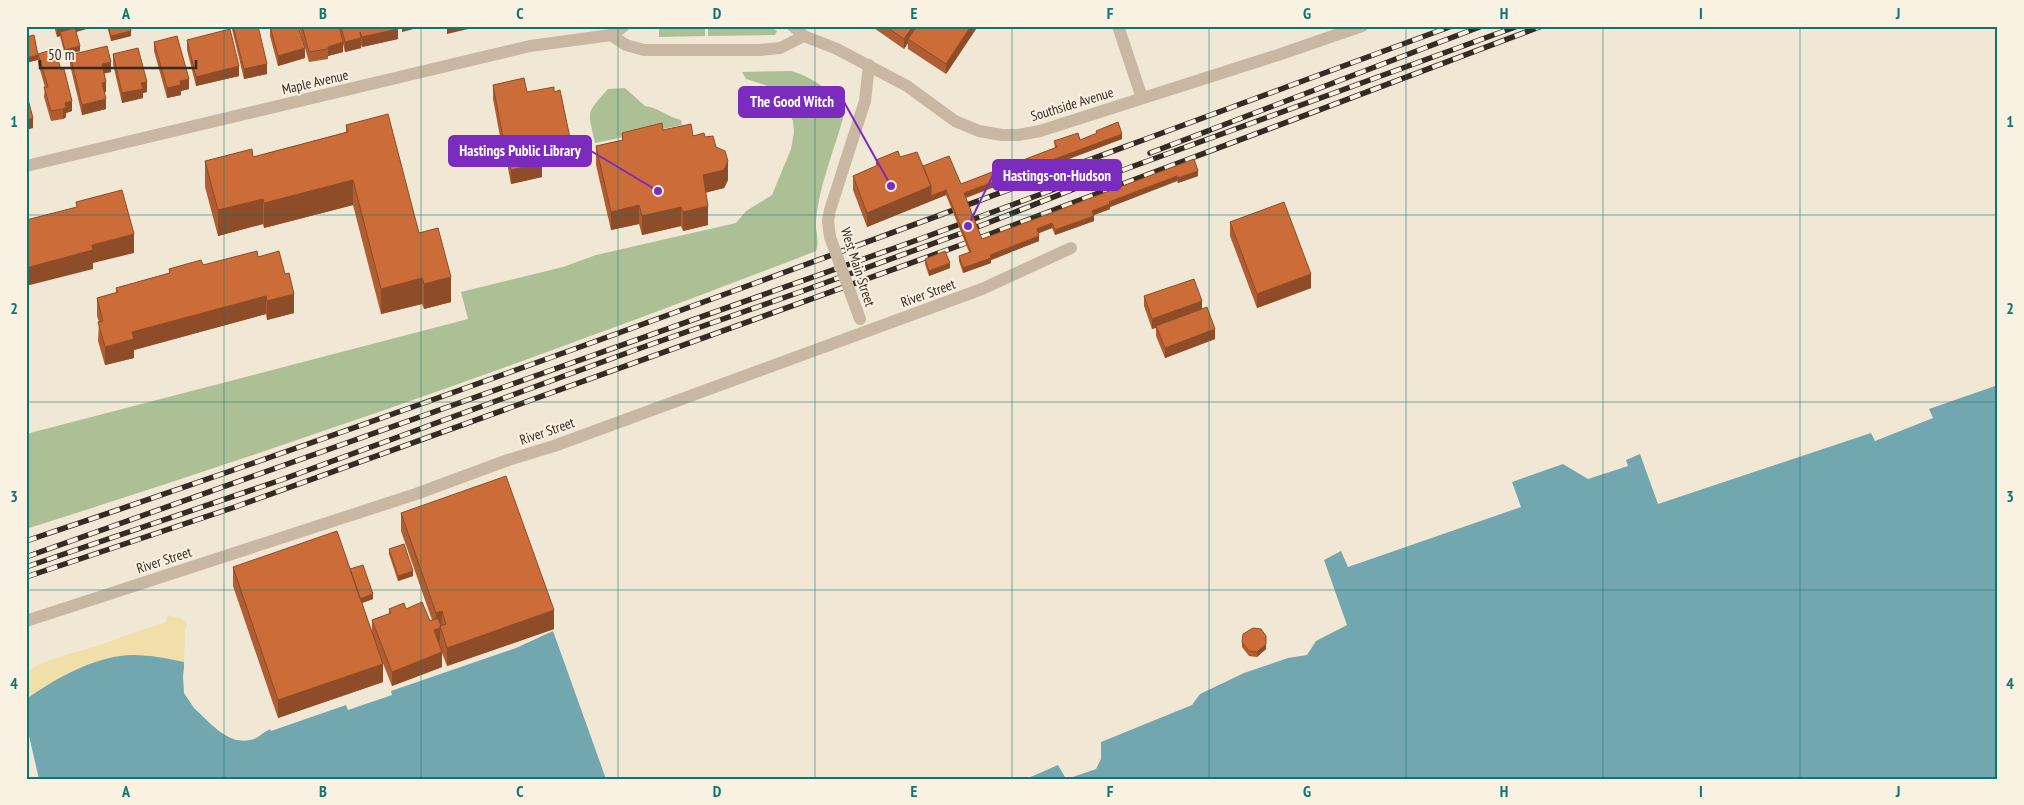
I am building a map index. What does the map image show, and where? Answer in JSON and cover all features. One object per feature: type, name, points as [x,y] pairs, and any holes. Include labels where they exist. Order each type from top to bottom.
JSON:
[{"type":"street","points":[[624,26],[611,31],[626,46],[644,50],[760,50],[780,48],[804,36]]},
{"type":"street","name":"Southside Avenue","points":[[792,26],[804,36],[837,49],[907,86],[955,121],[979,131],[1002,135],[1018,135],[1040,130],[1278,55],[1362,26]]},
{"type":"street","points":[[1118,26],[1142,98]]},
{"type":"street","name":"Maple Avenue","points":[[26,166],[530,46],[611,31]]},
{"type":"street","name":"West Main Street","points":[[865,333],[830,237],[828,221],[862,114],[869,65]]},
{"type":"street","name":"River Street","points":[[26,621],[416,494],[865,333],[982,289],[1071,248]]},
{"type":"green space","points":[[772,28],[777,31],[775,35],[708,36],[708,29]]},
{"type":"green space","points":[[659,29],[705,29],[705,36],[659,37]]},
{"type":"green space","points":[[791,71],[816,82],[831,94],[841,109],[843,118],[820,194],[816,220],[818,244],[816,251],[522,361],[324,431],[26,529],[26,434],[468,319],[461,292],[563,267],[596,255],[736,223],[746,211],[772,195],[791,149],[794,132],[793,121],[778,95],[765,85],[746,79],[742,72]]},
{"type":"green space","points":[[625,88],[645,106],[681,120],[682,125],[595,143],[590,118],[592,109],[608,89]]},
{"type":"sand","points":[[168,615],[181,619],[187,625],[185,629],[184,662],[155,656],[82,667],[49,684],[26,699],[26,672],[54,659],[165,623]]},
{"type":"water","points":[[1998,385],[1998,779],[1067,779],[1096,769],[1101,759],[1101,742],[1192,705],[1200,694],[1244,673],[1288,658],[1307,655],[1316,641],[1347,625],[1324,560],[1341,551],[1348,567],[1521,507],[1512,482],[1563,464],[1588,479],[1628,466],[1626,460],[1640,454],[1658,504],[1871,433],[1875,441],[1933,418],[1929,409]]},
{"type":"water","points":[[553,631],[606,779],[39,779],[26,723],[26,699],[59,678],[95,662],[128,655],[144,656],[184,662],[184,692],[204,717],[230,738],[250,740],[270,729],[271,731],[346,705],[348,710],[392,695],[391,691],[516,648]]},
{"type":"water","points":[[1058,765],[1066,779],[1026,779]]},
{"type":"pier","points":[[185,659],[187,662],[186,692],[196,707],[213,723],[237,738],[250,738],[262,730],[272,727],[250,740],[236,740],[212,725],[194,708],[184,693]]},
{"type":"building","points":[[108,26],[130,26],[131,31],[111,36]]},
{"type":"building","points":[[233,26],[258,26],[267,64],[244,69]]},
{"type":"building","points":[[270,26],[298,26],[305,48],[278,56]]},
{"type":"building","points":[[302,26],[339,26],[343,42],[328,47],[328,49],[309,52]]},
{"type":"building","points":[[341,26],[397,26],[398,29],[362,37],[360,32],[361,38],[345,42]]},
{"type":"building","points":[[885,26],[913,26],[904,39]]},
{"type":"building","points":[[917,26],[971,26],[946,64],[908,39]]},
{"type":"building","points":[[75,28],[80,46],[65,50],[60,32]]},
{"type":"building","points":[[230,29],[239,66],[196,77],[187,40]]},
{"type":"building","points":[[34,35],[38,55],[26,58],[26,37]]},
{"type":"building","points":[[177,36],[189,79],[180,81],[181,85],[167,88],[154,42]]},
{"type":"building","points":[[107,46],[111,62],[102,64],[106,82],[102,83],[106,99],[82,105],[70,55]]},
{"type":"building","points":[[138,48],[147,82],[141,83],[143,89],[122,93],[113,54]]},
{"type":"building","points":[[55,49],[61,70],[64,69],[72,101],[65,103],[66,107],[63,109],[51,111],[44,87],[48,87],[38,54]]},
{"type":"building","points":[[524,78],[527,92],[554,87],[554,92],[560,90],[570,138],[564,139],[565,143],[539,148],[542,163],[511,170],[507,149],[505,149],[493,85]]},
{"type":"building","points":[[26,92],[33,118],[26,120]]},
{"type":"building","points":[[388,114],[419,233],[438,228],[451,277],[424,284],[422,278],[381,289],[353,180],[264,203],[263,199],[218,210],[205,161],[252,149],[253,157],[348,132],[346,125]]},
{"type":"building","points":[[1118,122],[1122,134],[964,193],[982,239],[1194,159],[1198,171],[1178,178],[1177,176],[1109,202],[1110,204],[1092,211],[1094,216],[1055,230],[1052,223],[1037,229],[1039,236],[990,255],[991,258],[963,268],[959,256],[971,252],[946,190],[931,196],[931,186],[923,166],[949,156],[961,184],[1057,147],[1054,141],[1078,133],[1080,140]]},
{"type":"building","points":[[662,123],[663,130],[691,124],[693,136],[704,133],[705,137],[713,136],[716,147],[725,151],[728,161],[724,170],[703,175],[708,206],[683,212],[681,207],[642,216],[639,205],[611,212],[596,146],[623,140],[622,133]]},
{"type":"building","points":[[898,151],[900,157],[917,152],[931,186],[867,213],[853,176],[878,165],[876,160]]},
{"type":"building","points":[[122,190],[134,234],[92,245],[93,250],[26,268],[26,220],[77,207],[76,202]]},
{"type":"building","points":[[1284,202],[1311,274],[1257,294],[1230,222]]},
{"type":"building","points":[[257,251],[258,257],[279,251],[285,274],[289,273],[294,294],[267,301],[266,296],[132,332],[134,339],[105,347],[98,322],[103,321],[97,298],[118,292],[116,288],[170,273],[169,269],[201,260],[203,265]]},
{"type":"building","points":[[945,251],[950,263],[929,271],[925,259]]},
{"type":"building","points":[[1194,279],[1202,301],[1152,319],[1144,296]]},
{"type":"building","points":[[1207,307],[1215,329],[1165,348],[1156,326]]},
{"type":"building","points":[[506,476],[554,610],[447,648],[440,626],[446,624],[442,611],[436,613],[401,513]]},
{"type":"building","points":[[337,531],[383,664],[278,700],[233,567]]},
{"type":"building","points":[[404,544],[413,571],[398,576],[389,549]]},
{"type":"building","points":[[363,565],[373,594],[360,599],[350,569]]},
{"type":"building","points":[[422,602],[430,621],[438,618],[441,626],[434,630],[442,652],[392,672],[372,620],[391,613],[389,609],[404,603],[406,609]]},
{"type":"building","points":[[1253,628],[1261,629],[1266,636],[1266,644],[1257,652],[1249,651],[1242,642],[1243,634]]},
{"type":"railway","points":[[26,541],[205,480],[563,353],[1452,26]]},
{"type":"railway","points":[[1150,153],[1482,26]]},
{"type":"railway","points":[[26,567],[281,480],[635,350],[800,292],[962,233],[1112,174],[1518,26]]},
{"type":"railway","points":[[26,577],[235,507],[958,246],[1542,26]]},
{"type":"railway","points":[[26,557],[920,239],[1087,177]]},
{"type":"place","name":"The Good Witch","points":[[891,186]]},
{"type":"place","name":"Hastings Public Library","points":[[658,191]]},
{"type":"place","name":"Hastings-on-Hudson","points":[[968,226]]}]
